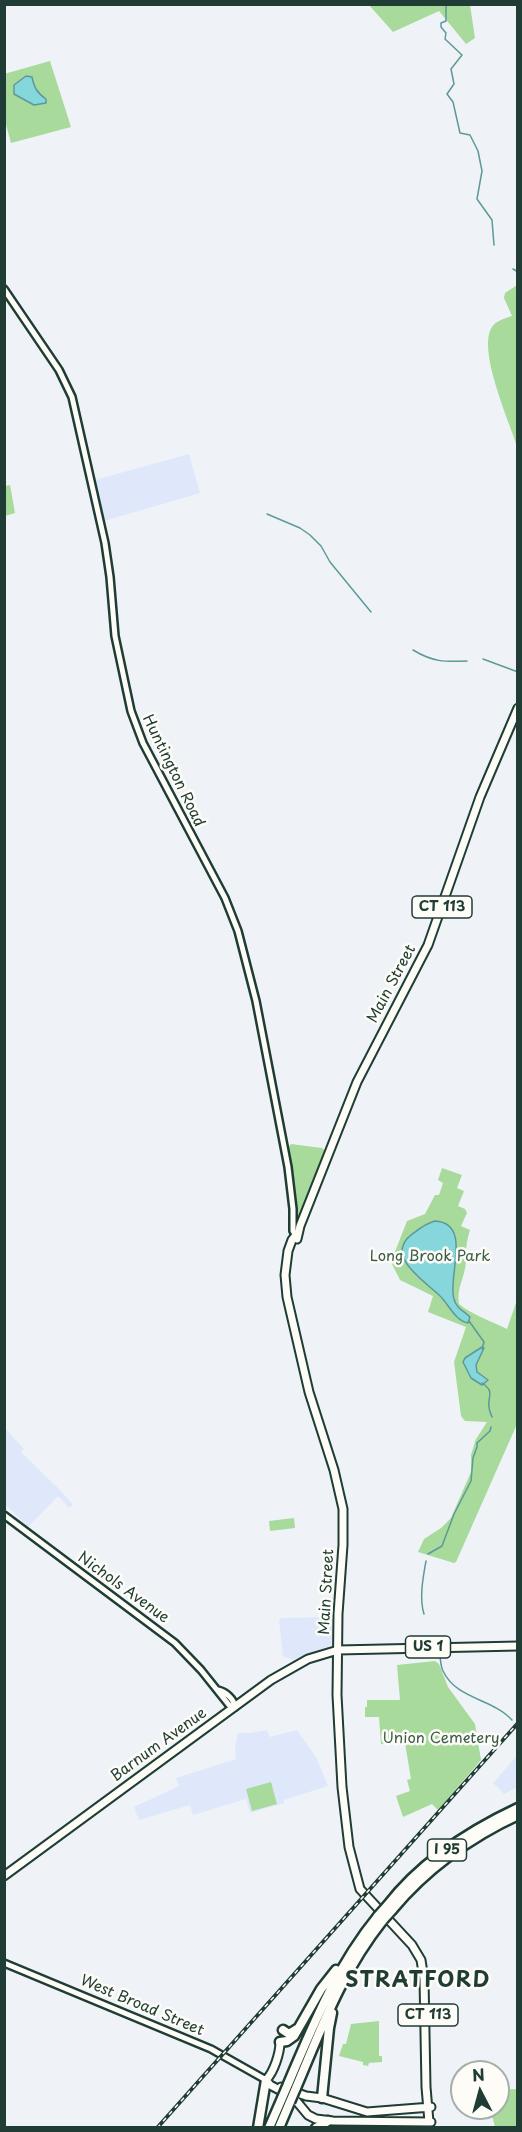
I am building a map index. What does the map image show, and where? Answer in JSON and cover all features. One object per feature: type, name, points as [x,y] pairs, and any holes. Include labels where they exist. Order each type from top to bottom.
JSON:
[{"type":"highway","name":"I 95","points":[[341,1970],[384,1920],[389,1908],[413,1879],[446,1851],[482,1826],[518,1808]]},
{"type":"highway","name":"I 95","points":[[389,1908],[452,1855],[480,1835],[518,1815]]},
{"type":"highway","name":"I 95","points":[[279,2127],[286,2100],[314,2024],[341,1970],[362,1936],[384,1920]]},
{"type":"highway","points":[[280,2042],[291,2039],[321,1989],[341,1970]]},
{"type":"highway","points":[[321,2098],[329,2028],[341,1970]]},
{"type":"highway","points":[[283,2030],[290,2034],[297,2029]]},
{"type":"highway","points":[[258,2127],[266,2080]]},
{"type":"highway","name":"I 95","points":[[269,2127],[286,2100]]},
{"type":"highway","points":[[316,2127],[332,2121]]},
{"type":"main road","name":"Huntington Road","points":[[4,289],[59,370],[72,397],[106,549],[115,636],[131,711],[143,743],[225,898],[238,931],[269,1064],[291,1184],[293,1231],[296,1235]]},
{"type":"main road","name":"Main Street","points":[[432,2125],[421,1960],[396,1923],[384,1920],[360,1889],[349,1847],[342,1782],[337,1695],[342,1509],[334,1470],[309,1392],[292,1321],[285,1275],[289,1257],[296,1242],[296,1235],[352,1093],[382,1030],[428,945],[480,797],[518,708]]},
{"type":"main road","name":"Nichols Avenue","points":[[4,1515],[167,1636],[193,1660],[218,1690],[224,1692],[232,1700],[235,1707]]},
{"type":"main road","name":"US 1","points":[[338,1650],[518,1646]]},
{"type":"main road","name":"Barnum Avenue","points":[[4,1876],[271,1680],[301,1662],[338,1650]]},
{"type":"main road","name":"West Broad Street","points":[[4,1963],[211,2049],[266,2080],[306,2096],[372,2112],[429,2107]]},
{"type":"main road","points":[[266,2080],[271,2072],[280,2042]]},
{"type":"main road","name":"West Broad Street","points":[[266,2080],[270,2085],[293,2097],[307,2113],[316,2119],[432,2125]]},
{"type":"main road","points":[[307,2113],[309,2102],[321,2098]]},
{"type":"main road","points":[[332,2121],[343,2118],[344,2114],[342,2108],[336,2103]]},
{"type":"shaded area","points":[[189,454],[200,493],[104,521],[95,480]]},
{"type":"shaded area","points":[[4,1427],[24,1449],[21,1452],[73,1505],[69,1508],[58,1496],[28,1527],[5,1504]]},
{"type":"shaded area","points":[[332,1617],[333,1642],[331,1645],[293,1660],[283,1656],[279,1620],[281,1618]]},
{"type":"shaded area","points":[[267,1730],[270,1737],[297,1730],[316,1757],[328,1786],[250,1813],[246,1799],[193,1815],[190,1805],[139,1820],[134,1807],[179,1786],[176,1778],[236,1759],[235,1748],[238,1733]]},
{"type":"shaded area","points":[[517,1756],[517,1787],[504,1794],[493,1783]]},
{"type":"green space","points":[[369,5],[470,5],[475,38],[466,44],[439,11],[393,32]]},
{"type":"green space","points":[[50,61],[71,127],[11,143],[5,121],[4,74]]},
{"type":"green space","points":[[517,285],[517,446],[491,368],[488,337],[493,325],[512,316],[504,298],[505,293]]},
{"type":"green space","points":[[10,485],[15,513],[5,516],[5,486]]},
{"type":"green space","points":[[291,1144],[322,1148],[325,1151],[295,1229],[294,1197],[287,1150]]},
{"type":"green space","name":"Long Brook Park","points":[[442,1168],[462,1175],[457,1188],[464,1191],[458,1206],[465,1209],[467,1213],[461,1226],[470,1230],[459,1304],[507,1329],[517,1300],[517,1424],[454,1563],[418,1552],[424,1539],[451,1518],[471,1472],[471,1455],[476,1439],[487,1422],[465,1421],[461,1416],[454,1362],[466,1327],[428,1312],[433,1296],[400,1280],[391,1262],[407,1221],[425,1214],[435,1195],[439,1195],[443,1183],[438,1180]]},
{"type":"green space","points":[[294,1518],[295,1528],[270,1531],[269,1521]]},
{"type":"green space","name":"Union Cemetery","points":[[435,1661],[439,1664],[448,1687],[475,1724],[481,1760],[438,1810],[432,1804],[403,1817],[396,1796],[410,1791],[407,1780],[411,1779],[405,1743],[381,1744],[379,1717],[365,1717],[365,1707],[367,1707],[367,1700],[400,1700],[397,1665]]},
{"type":"green space","points":[[271,1782],[277,1804],[252,1811],[246,1789]]},
{"type":"green space","points":[[379,2021],[379,2056],[382,2056],[382,2062],[369,2063],[368,2066],[363,2065],[363,2062],[339,2056],[343,2044],[346,2044],[351,2024]]},
{"type":"green space","points":[[510,2089],[517,2089],[517,2127],[495,2127],[493,2120],[510,2120]]},
{"type":"water","points":[[26,76],[32,77],[36,90],[46,99],[46,103],[34,105],[14,94],[14,85]]},
{"type":"water","points":[[435,1221],[446,1224],[453,1231],[456,1241],[454,1299],[458,1307],[470,1317],[468,1323],[455,1315],[443,1299],[416,1275],[404,1259],[402,1251],[404,1243],[420,1228]]},
{"type":"water","points":[[482,1347],[484,1348],[476,1365],[477,1372],[488,1380],[482,1385],[471,1378],[463,1362],[465,1358]]},
{"type":"waterway","points":[[446,4],[446,21],[441,23],[441,27],[446,33],[445,39],[462,55],[451,69],[454,84],[447,94],[453,102],[460,133],[470,135],[478,151],[482,171],[477,199],[492,220],[494,245]]},
{"type":"waterway","points":[[513,269],[518,272]]},
{"type":"waterway","points":[[267,514],[300,528],[310,535],[371,612]]},
{"type":"waterway","points":[[413,650],[439,660],[467,661]]},
{"type":"waterway","points":[[483,659],[518,672]]},
{"type":"waterway","points":[[469,1321],[484,1342],[482,1349]]},
{"type":"waterway","points":[[482,1383],[490,1392],[489,1408],[492,1417]]},
{"type":"waterway","points":[[428,1554],[442,1546],[454,1514],[471,1481],[477,1443],[490,1431],[491,1427]]},
{"type":"waterway","points":[[424,1614],[422,1595],[426,1561]]},
{"type":"waterway","points":[[439,1652],[441,1666],[449,1681],[457,1688],[495,1707],[512,1720]]},
{"type":"railway","points":[[157,2128],[518,1723]]},
{"type":"district","name":"STRATFORD","points":[[418,1981]]}]
